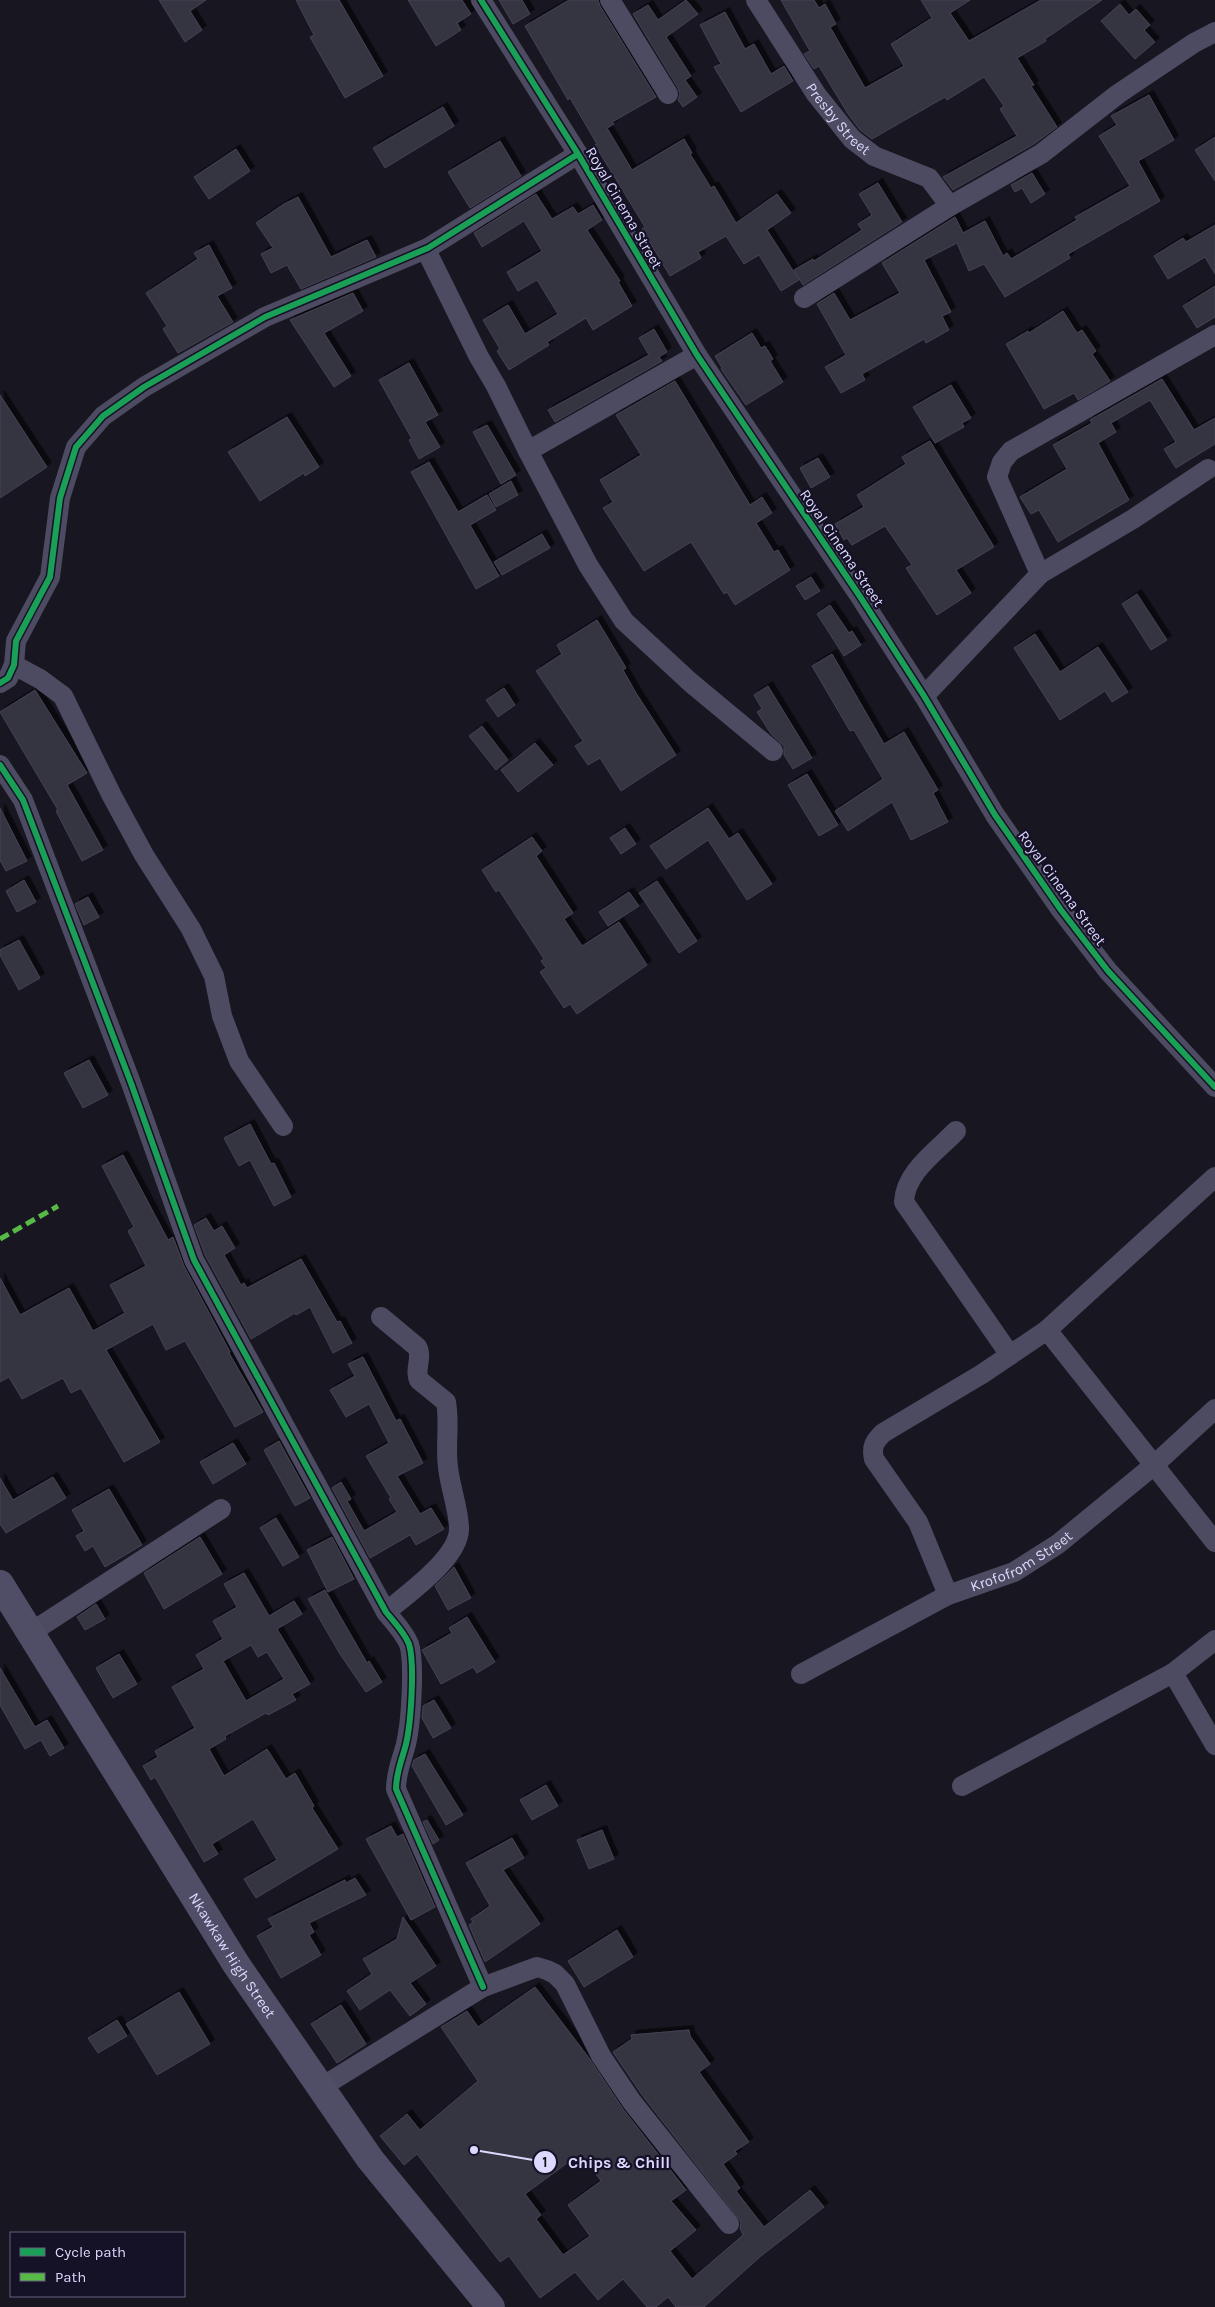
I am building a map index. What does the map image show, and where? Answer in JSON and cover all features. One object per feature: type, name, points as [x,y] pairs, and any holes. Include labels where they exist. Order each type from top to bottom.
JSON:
[{"type":"main road","name":"Nkawkaw High Street","points":[[0,1584],[128,1787],[236,1964],[320,2088],[370,2159],[491,2307]]},
{"type":"street","name":"Royal Cinema Street","points":[[481,0],[578,154],[696,354],[860,595],[924,696],[995,815],[1061,910],[1108,971],[1215,1087]]},
{"type":"street","points":[[610,0],[668,94]]},
{"type":"street","name":"Presby Street","points":[[756,0],[816,94],[852,139],[874,156],[929,178],[950,206]]},
{"type":"street","points":[[804,298],[950,206],[1041,154],[1118,94],[1194,43],[1215,32]]},
{"type":"street","points":[[0,683],[8,678],[14,665],[16,641],[50,577],[60,498],[76,447],[103,416],[144,386],[265,317],[428,248],[578,154]]},
{"type":"street","points":[[428,248],[429,256],[474,349],[496,386],[588,565],[624,621],[690,682],[773,751]]},
{"type":"street","points":[[1040,574],[997,477],[1002,462],[1011,451],[1215,335]]},
{"type":"street","points":[[528,451],[696,354]]},
{"type":"street","points":[[924,696],[1040,574],[1133,519],[1208,469]]},
{"type":"street","points":[[14,665],[40,679],[63,696],[121,813],[144,855],[191,929],[214,976],[222,1016],[239,1061],[284,1126]]},
{"type":"street","points":[[0,765],[23,800],[131,1083],[194,1260],[386,1612],[409,1644],[411,1660],[411,1715],[403,1758],[396,1773],[396,1789],[483,1987]]},
{"type":"street","points":[[956,1130],[911,1177],[904,1192],[904,1202],[1010,1355]]},
{"type":"street","points":[[948,1595],[918,1522],[874,1459],[872,1452],[874,1442],[883,1433],[982,1374],[1046,1330],[1215,1177]]},
{"type":"street","points":[[382,1317],[417,1347],[420,1351],[417,1375],[419,1380],[446,1402],[448,1437],[446,1456],[459,1528],[455,1544],[446,1560],[386,1612]]},
{"type":"street","points":[[1046,1330],[1215,1542]]},
{"type":"street","name":"Krofofrom Street","points":[[801,1674],[948,1595],[1014,1572],[1050,1549],[1092,1518],[1153,1466],[1215,1409]]},
{"type":"street","points":[[30,1633],[221,1509]]},
{"type":"street","points":[[962,1786],[1173,1673],[1215,1640]]},
{"type":"street","points":[[1173,1673],[1215,1745]]},
{"type":"street","points":[[320,2088],[483,1987],[537,1967],[555,1974],[565,1984],[601,2056],[632,2102],[729,2224]]},
{"type":"building","points":[[159,0],[206,0],[190,11],[202,30],[185,42]]},
{"type":"building","points":[[296,0],[339,0],[383,76],[345,98],[310,37],[314,35]]},
{"type":"building","points":[[408,0],[462,0],[471,14],[457,23],[461,30],[436,46]]},
{"type":"building","points":[[499,0],[522,0],[530,14],[513,24]]},
{"type":"building","points":[[569,0],[598,0],[656,97],[612,122],[614,124],[607,128],[632,170],[684,139],[692,153],[690,154],[711,188],[714,186],[736,223],[777,194],[791,213],[767,230],[799,280],[781,291],[759,255],[744,264],[726,236],[698,252],[701,258],[670,276],[642,229],[645,227],[595,145],[597,144],[570,98],[568,100],[525,26]]},
{"type":"building","points":[[686,0],[698,14],[666,37],[691,76],[685,80],[697,97],[683,107],[678,100],[680,94],[678,88],[633,14],[648,5],[658,20]]},
{"type":"building","points":[[781,0],[814,0],[819,8],[825,4],[836,24],[830,27],[865,88],[904,66],[891,44],[932,18],[921,0],[970,0],[950,13],[969,41],[1041,0],[1102,0],[1045,39],[1046,41],[1017,58],[1034,85],[1031,86],[1057,127],[1034,144],[953,190],[943,177],[1017,136],[1000,109],[1004,106],[984,77],[947,100],[945,97],[872,139],[860,130],[848,114],[819,66],[814,69],[804,54],[810,51]]},
{"type":"building","points":[[1120,4],[1129,15],[1136,9],[1150,25],[1144,30],[1155,42],[1135,59],[1101,21]]},
{"type":"building","points":[[725,12],[745,49],[754,44],[771,74],[784,66],[793,81],[741,112],[714,67],[721,64],[700,25]]},
{"type":"building","points":[[1149,95],[1174,140],[1138,161],[1160,201],[1068,254],[1070,258],[1005,297],[984,264],[969,271],[957,243],[924,260],[951,312],[942,316],[949,330],[926,343],[924,339],[862,374],[865,380],[841,393],[825,367],[846,355],[817,304],[834,293],[850,320],[900,293],[882,263],[955,217],[963,233],[985,221],[1003,256],[1007,253],[1011,259],[1077,220],[1075,217],[1130,186],[1099,136],[1117,125],[1111,116]]},
{"type":"building","points":[[443,107],[454,126],[385,168],[373,148]]},
{"type":"building","points":[[1215,137],[1215,181],[1195,150]]},
{"type":"building","points":[[500,141],[521,176],[470,208],[448,172]]},
{"type":"building","points":[[236,149],[250,171],[209,199],[194,177]]},
{"type":"building","points":[[1032,173],[1045,194],[1031,203],[1022,188],[1015,192],[1011,185]]},
{"type":"building","points":[[878,183],[902,222],[803,285],[794,270],[813,259],[814,261],[862,230],[858,224],[872,215],[859,194]]},
{"type":"building","points":[[536,194],[552,219],[573,207],[578,214],[593,205],[602,220],[587,230],[620,281],[618,282],[632,306],[593,330],[586,318],[547,342],[549,345],[509,370],[497,351],[500,349],[483,320],[508,305],[525,334],[558,314],[537,280],[518,291],[507,272],[542,251],[524,221],[482,247],[474,233]]},
{"type":"building","points":[[298,197],[331,257],[367,240],[376,257],[301,289],[287,265],[271,273],[261,254],[273,248],[256,223]]},
{"type":"building","points":[[1215,225],[1215,274],[1205,257],[1168,279],[1154,256],[1183,238],[1186,242]]},
{"type":"building","points":[[209,245],[232,288],[217,296],[233,322],[178,353],[163,329],[167,326],[146,293],[198,259],[194,253]]},
{"type":"building","points":[[1215,286],[1215,317],[1197,328],[1183,306]]},
{"type":"building","points":[[353,293],[363,311],[324,333],[351,376],[334,387],[290,320]]},
{"type":"building","points":[[1063,311],[1077,333],[1082,330],[1096,351],[1092,354],[1110,381],[1078,400],[1074,393],[1044,409],[1006,344],[1028,331],[1029,333]]},
{"type":"building","points":[[654,329],[667,352],[659,357],[662,361],[555,422],[548,410],[649,355],[639,338]]},
{"type":"building","points":[[752,333],[761,348],[765,346],[773,359],[770,361],[783,382],[746,405],[721,369],[715,356]]},
{"type":"building","points":[[409,363],[438,415],[425,422],[440,447],[419,459],[409,440],[412,439],[379,380]]},
{"type":"building","points":[[1162,379],[1194,430],[1215,418],[1215,444],[1176,468],[1164,449],[1176,442],[1150,400],[1111,423],[1116,432],[1098,443],[1129,500],[1058,542],[1039,510],[1031,514],[1020,497],[1067,469],[1053,445],[1092,423],[1090,420]]},
{"type":"building","points":[[675,381],[750,505],[762,497],[772,513],[756,523],[774,552],[778,550],[790,570],[735,605],[727,592],[724,594],[691,542],[644,571],[603,508],[613,502],[600,480],[641,455],[616,415]]},
{"type":"building","points":[[951,385],[971,418],[962,423],[964,427],[935,443],[913,407]]},
{"type":"building","points":[[0,395],[47,467],[0,498]]},
{"type":"building","points":[[287,417],[319,467],[305,476],[304,473],[260,501],[228,452]]},
{"type":"building","points":[[487,425],[516,475],[501,484],[473,432]]},
{"type":"building","points":[[930,441],[994,547],[956,570],[971,593],[937,615],[906,568],[912,565],[885,526],[852,545],[847,538],[844,540],[835,524],[864,507],[857,495],[906,464],[902,457]]},
{"type":"building","points":[[818,458],[830,477],[811,488],[800,468]]},
{"type":"building","points":[[429,462],[458,512],[487,495],[496,510],[470,525],[499,576],[476,589],[411,472]]},
{"type":"building","points":[[511,481],[518,495],[496,507],[489,494]]},
{"type":"building","points":[[542,534],[550,548],[502,575],[494,562]]},
{"type":"building","points":[[811,577],[820,591],[805,600],[796,586]]},
{"type":"building","points":[[1137,594],[1167,640],[1151,650],[1122,604]]},
{"type":"building","points":[[830,605],[849,633],[852,631],[861,645],[844,656],[817,614]]},
{"type":"building","points":[[597,620],[626,668],[623,670],[636,693],[676,755],[621,791],[600,758],[588,765],[575,746],[583,741],[536,671],[562,654],[557,645]]},
{"type":"building","points":[[1035,634],[1060,672],[1098,647],[1128,692],[1112,702],[1105,691],[1060,720],[1014,648]]},
{"type":"building","points":[[832,654],[884,744],[904,732],[938,790],[933,793],[948,822],[911,840],[892,802],[848,831],[835,811],[883,779],[854,730],[850,731],[812,666]]},
{"type":"building","points":[[768,686],[812,758],[793,769],[784,755],[784,746],[771,734],[757,712],[762,709],[754,695]]},
{"type":"building","points":[[504,688],[515,705],[498,717],[486,700]]},
{"type":"building","points":[[35,690],[87,773],[67,785],[103,850],[82,861],[56,811],[58,810],[0,712]]},
{"type":"building","points":[[482,726],[508,760],[496,770],[469,736]]},
{"type":"building","points":[[535,743],[553,765],[518,792],[501,770]]},
{"type":"building","points":[[807,774],[838,825],[819,836],[788,785]]},
{"type":"building","points":[[0,808],[27,861],[6,871],[0,860]]},
{"type":"building","points":[[708,808],[729,839],[738,833],[772,884],[747,900],[708,840],[666,869],[650,846]]},
{"type":"building","points":[[625,828],[636,844],[621,854],[610,838]]},
{"type":"building","points":[[532,837],[542,851],[536,856],[573,913],[564,919],[582,946],[619,922],[647,965],[577,1014],[570,1004],[564,1008],[540,972],[546,968],[541,961],[544,959],[499,890],[496,892],[482,870]]},
{"type":"building","points":[[24,880],[36,902],[17,912],[6,891]]},
{"type":"building","points":[[657,881],[697,941],[679,953],[639,893]]},
{"type":"building","points":[[629,892],[639,906],[608,926],[599,912]]},
{"type":"building","points":[[88,897],[99,917],[84,925],[75,904]]},
{"type":"building","points":[[19,940],[40,978],[19,990],[0,955],[0,950]]},
{"type":"building","points":[[89,1060],[108,1095],[83,1108],[64,1073]]},
{"type":"building","points":[[250,1124],[271,1164],[274,1163],[291,1197],[274,1206],[250,1160],[239,1166],[224,1138]]},
{"type":"building","points":[[123,1155],[168,1240],[173,1237],[184,1266],[229,1353],[263,1412],[235,1427],[185,1341],[166,1350],[153,1324],[106,1350],[160,1442],[124,1462],[81,1388],[71,1393],[63,1378],[22,1399],[9,1377],[0,1382],[0,1278],[20,1315],[69,1288],[93,1331],[125,1313],[110,1285],[146,1266],[128,1231],[134,1227],[102,1166]]},
{"type":"building","points":[[206,1218],[214,1231],[222,1226],[235,1248],[224,1255],[241,1285],[244,1283],[247,1288],[301,1259],[337,1322],[340,1321],[352,1343],[333,1353],[310,1307],[296,1315],[295,1313],[251,1339],[205,1255],[194,1225]]},
{"type":"building","points":[[363,1357],[396,1421],[400,1419],[423,1463],[397,1476],[420,1514],[431,1508],[444,1529],[416,1545],[410,1535],[370,1558],[332,1488],[341,1482],[351,1499],[347,1501],[364,1531],[397,1512],[389,1499],[391,1498],[366,1456],[389,1443],[369,1404],[346,1417],[330,1390],[355,1376],[348,1364]]},
{"type":"building","points":[[279,1441],[310,1498],[295,1506],[264,1450]]},
{"type":"building","points":[[233,1443],[246,1464],[213,1484],[200,1462]]},
{"type":"building","points":[[53,1477],[66,1498],[6,1533],[0,1524],[0,1478],[13,1500]]},
{"type":"building","points":[[109,1489],[142,1545],[105,1567],[93,1546],[85,1551],[76,1536],[84,1531],[72,1510]]},
{"type":"building","points":[[276,1518],[299,1557],[283,1566],[260,1528]]},
{"type":"building","points":[[200,1537],[222,1574],[164,1609],[144,1573]]},
{"type":"building","points":[[332,1537],[354,1579],[328,1592],[307,1550]]},
{"type":"building","points":[[454,1567],[471,1598],[448,1610],[435,1586]]},
{"type":"building","points":[[244,1573],[269,1616],[294,1601],[302,1614],[277,1629],[310,1684],[292,1694],[296,1700],[268,1715],[266,1713],[225,1736],[226,1739],[209,1749],[224,1776],[267,1749],[286,1779],[295,1773],[314,1806],[312,1808],[338,1849],[256,1898],[244,1879],[277,1860],[253,1819],[212,1844],[218,1854],[204,1862],[155,1777],[151,1780],[143,1766],[158,1757],[155,1751],[195,1728],[172,1687],[204,1669],[196,1655],[223,1639],[213,1621],[237,1607],[224,1584]],"holes":[[[251,1645],[258,1657],[267,1652],[284,1679],[246,1701],[223,1661]]]},
{"type":"building","points":[[325,1590],[367,1663],[369,1661],[382,1682],[366,1692],[340,1654],[308,1599]]},
{"type":"building","points":[[96,1604],[105,1619],[85,1630],[77,1617]]},
{"type":"building","points":[[467,1617],[495,1662],[477,1673],[473,1667],[441,1684],[422,1650],[452,1633],[449,1628]]},
{"type":"building","points":[[119,1654],[137,1684],[113,1698],[96,1668]]},
{"type":"building","points":[[0,1668],[35,1727],[47,1720],[64,1748],[50,1756],[41,1740],[25,1749],[0,1705]]},
{"type":"building","points":[[434,1700],[451,1728],[433,1738],[422,1718],[423,1706]]},
{"type":"building","points":[[425,1754],[463,1815],[446,1825],[412,1766],[414,1760]]},
{"type":"building","points":[[546,1785],[558,1806],[532,1820],[520,1800]]},
{"type":"building","points":[[427,1820],[439,1840],[433,1844],[423,1822]]},
{"type":"building","points":[[391,1826],[397,1837],[403,1834],[435,1907],[411,1920],[366,1839]]},
{"type":"building","points":[[602,1830],[614,1859],[589,1869],[577,1840]]},
{"type":"building","points":[[512,1838],[524,1858],[503,1870],[540,1924],[485,1962],[469,1925],[473,1922],[471,1919],[490,1906],[466,1863]]},
{"type":"building","points":[[355,1878],[366,1895],[309,1923],[314,1932],[309,1935],[321,1955],[281,1978],[257,1936],[273,1927],[268,1919],[345,1880],[346,1883]]},
{"type":"building","points":[[403,1917],[436,1966],[410,1983],[426,2004],[410,2016],[390,1990],[360,2010],[347,1991],[372,1974],[363,1959],[397,1939]]},
{"type":"building","points":[[617,1930],[633,1957],[584,1987],[568,1961]]},
{"type":"building","points":[[535,1987],[589,2058],[623,2109],[686,2190],[671,2201],[696,2230],[670,2251],[692,2279],[743,2235],[740,2228],[741,2222],[642,2095],[613,2052],[632,2039],[631,2035],[689,2030],[690,2036],[710,2064],[699,2072],[749,2142],[735,2151],[737,2154],[723,2164],[740,2188],[736,2191],[764,2227],[810,2190],[824,2207],[761,2256],[704,2307],[676,2307],[668,2297],[656,2307],[647,2307],[623,2279],[598,2300],[575,2272],[540,2298],[509,2256],[500,2262],[417,2154],[404,2165],[380,2136],[407,2114],[420,2130],[478,2081],[441,2027],[467,2011],[478,2027]],"holes":[[[581,2153],[601,2181],[568,2205],[590,2236],[563,2255],[536,2219],[541,2215],[525,2194]]]},
{"type":"building","points":[[179,1992],[210,2044],[157,2075],[126,2024]]},
{"type":"building","points":[[341,2005],[366,2044],[337,2063],[311,2024]]},
{"type":"building","points":[[117,2020],[127,2036],[98,2053],[88,2038]]},
{"type":"marked path","points":[[0,1239],[58,1206]]},
{"type":"cycle path","points":[[481,0],[578,154],[697,355],[859,595],[924,696],[995,815],[1061,910],[1108,971],[1215,1087]]},
{"type":"cycle path","points":[[0,683],[8,678],[14,665],[16,641],[50,577],[60,498],[76,447],[103,416],[144,387],[265,317],[428,248],[578,154]]},
{"type":"cycle path","points":[[0,765],[23,800],[131,1083],[194,1260],[386,1612],[402,1631],[409,1644],[412,1665],[411,1708],[408,1734],[398,1772],[396,1789],[483,1987]]},
{"type":"place","name":"Chips & Chill","points":[[474,2150]]}]
